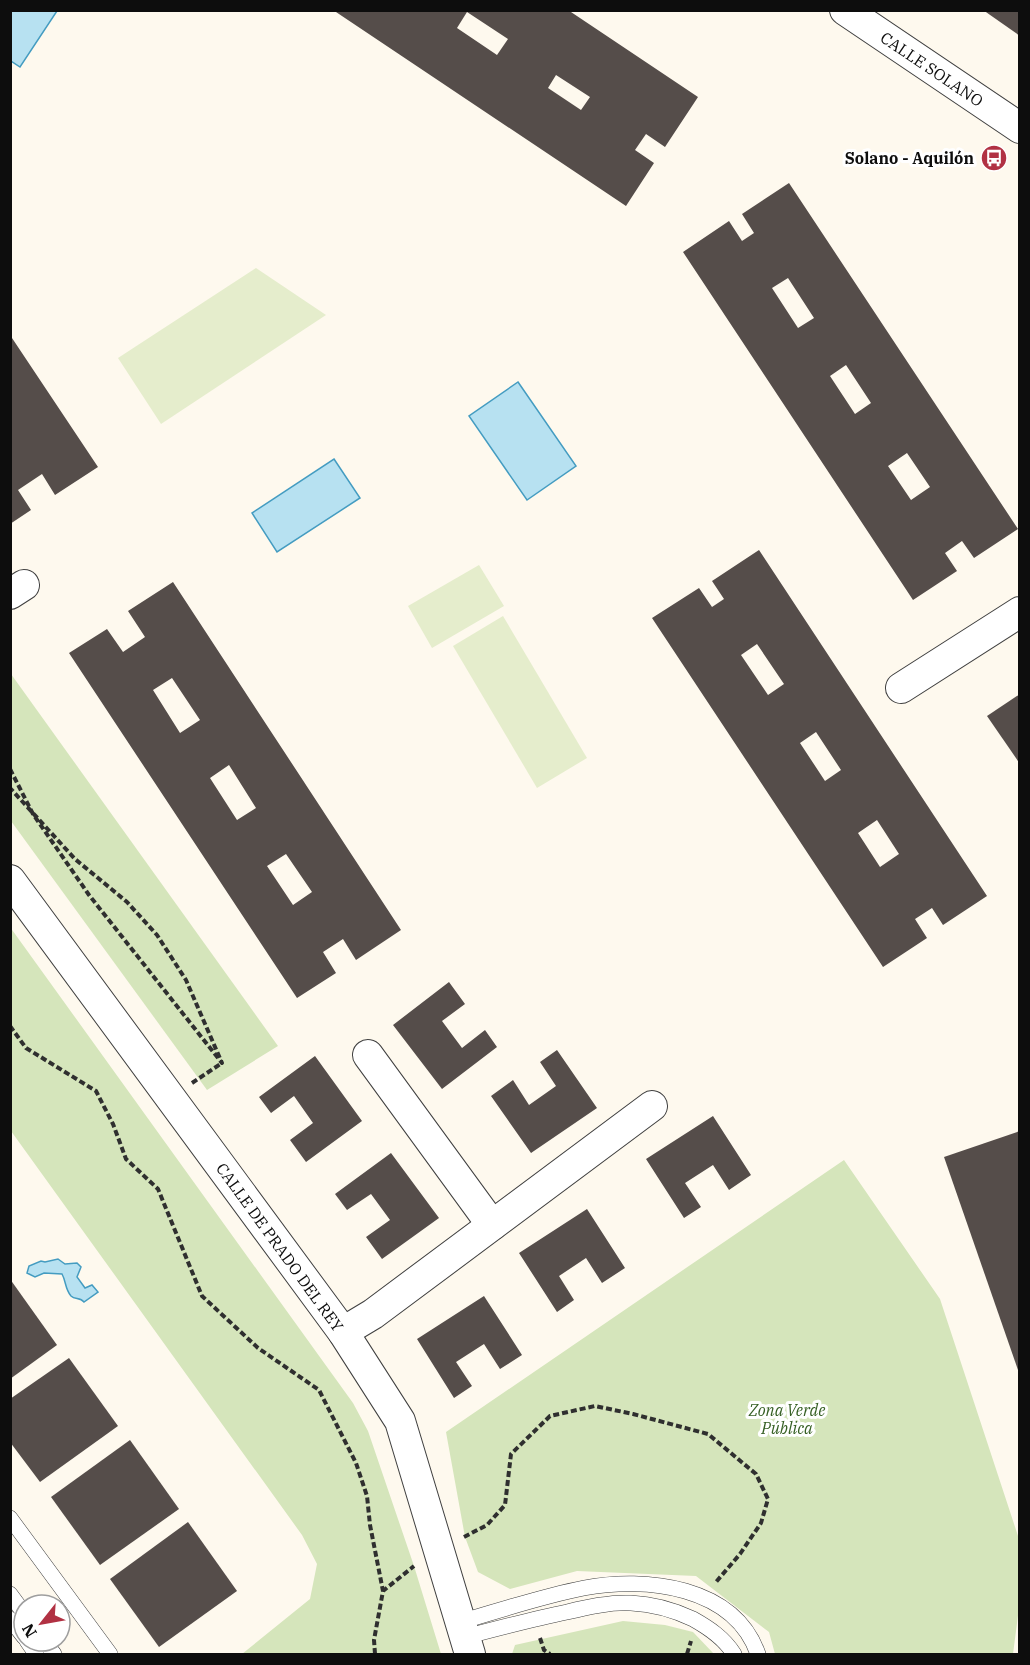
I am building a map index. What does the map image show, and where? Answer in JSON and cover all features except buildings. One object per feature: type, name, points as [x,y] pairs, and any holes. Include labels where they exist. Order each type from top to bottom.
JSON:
[{"type":"street","name":"CALLE SOLANO","points":[[857,14],[1020,128]]},
{"type":"street","points":[[902,687],[1020,612]]},
{"type":"street","name":"CALLE DE PRADO DEL REY","points":[[10,880],[343,1332],[400,1421],[465,1638]]},
{"type":"street","points":[[368,1055],[492,1225]]},
{"type":"street","points":[[343,1332],[373,1314],[652,1106]]},
{"type":"lane","points":[[10,1518],[110,1654]]},
{"type":"lane","points":[[465,1638],[585,1588],[617,1584],[660,1586],[705,1597],[723,1607],[740,1625],[758,1654]]},
{"type":"lane","points":[[465,1638],[597,1605],[631,1603],[660,1607],[708,1627],[734,1654]]},
{"type":"path","points":[[10,769],[33,814],[116,930],[222,1063]]},
{"type":"path","points":[[10,788],[75,859],[127,902],[157,935],[186,980],[222,1063]]},
{"type":"path","points":[[10,1026],[26,1048],[96,1091],[113,1124],[126,1159],[158,1189],[202,1296],[258,1348],[319,1390],[356,1463],[368,1496],[370,1525],[383,1591],[374,1640],[375,1654]]},
{"type":"path","points":[[170,1097],[222,1063]]},
{"type":"path","points":[[383,1591],[414,1566],[440,1556],[465,1537],[487,1526],[505,1505],[511,1454],[550,1416],[595,1406],[708,1434],[756,1473],[768,1499],[761,1523],[740,1554],[705,1597]]},
{"type":"green space","points":[[256,268],[326,315],[161,424],[118,358]]},
{"type":"green space","points":[[479,565],[504,606],[432,648],[408,606]]},
{"type":"green space","points":[[503,616],[587,758],[537,788],[453,646]]},
{"type":"green space","points":[[11,674],[278,1046],[207,1090],[11,821]]},
{"type":"green space","points":[[10,927],[353,1403],[368,1431],[441,1654],[242,1654],[310,1599],[317,1564],[302,1535],[11,1131]]},
{"type":"green space","name":"Zona Verde Pública","points":[[844,1160],[940,1299],[1019,1539],[1020,1600],[1013,1654],[775,1654],[769,1632],[696,1576],[577,1571],[510,1589],[478,1572],[465,1537],[446,1432]]},
{"type":"green space","points":[[623,1621],[665,1625],[693,1632],[714,1654],[512,1654],[515,1645]]},
{"type":"water","points":[[10,11],[57,11],[20,67],[11,61]]},
{"type":"water","points":[[518,382],[576,466],[527,500],[469,416]]},
{"type":"water","points":[[334,459],[360,498],[277,552],[252,513]]},
{"type":"water","points":[[58,1259],[65,1264],[77,1263],[81,1267],[77,1277],[85,1288],[92,1285],[98,1292],[84,1302],[71,1296],[62,1274],[44,1273],[35,1277],[27,1273],[29,1266],[41,1261]]},
{"type":"place","name":"Solano - Aquilón","points":[[994,158]]}]
